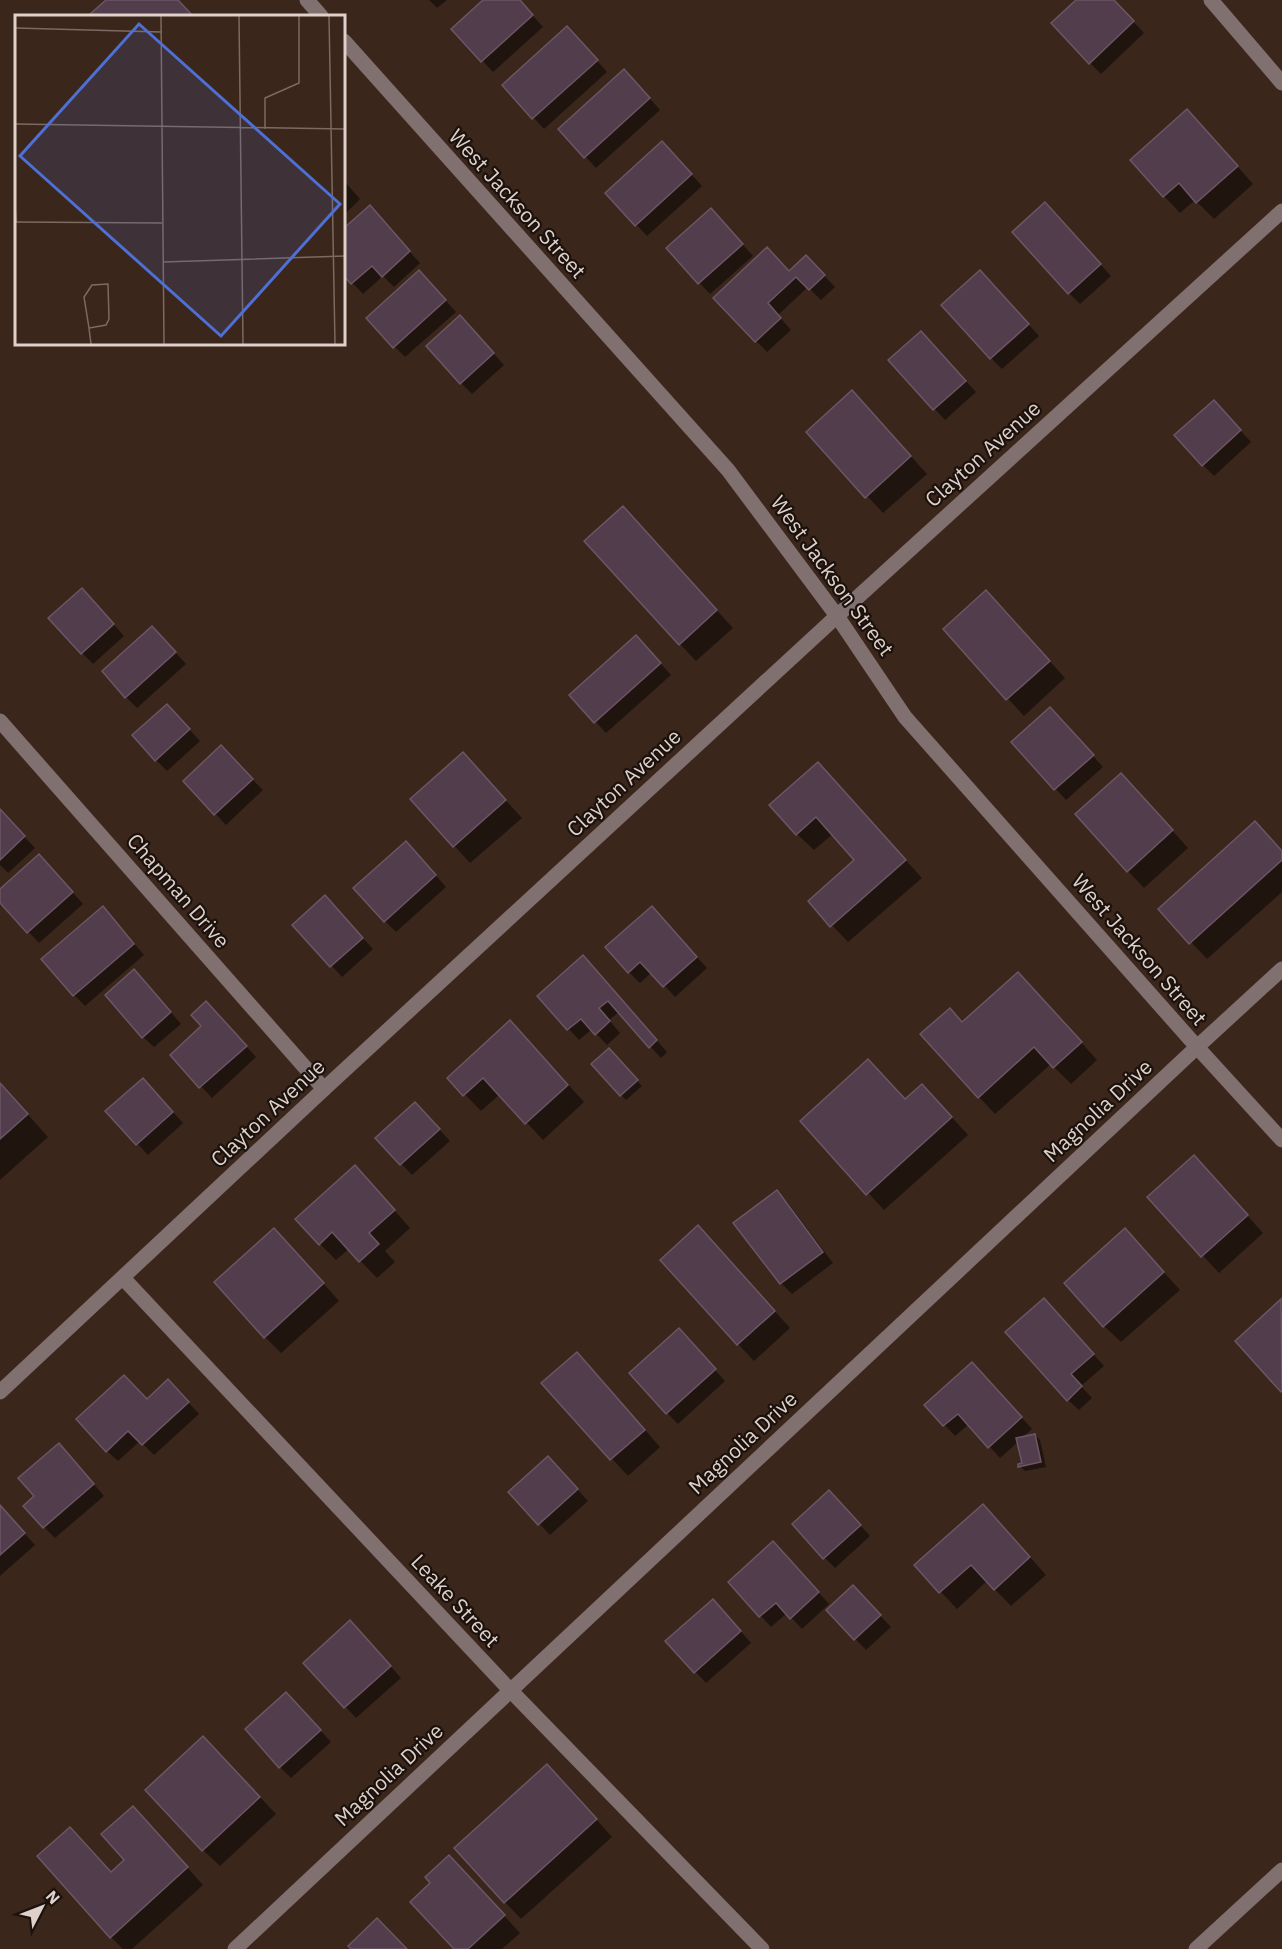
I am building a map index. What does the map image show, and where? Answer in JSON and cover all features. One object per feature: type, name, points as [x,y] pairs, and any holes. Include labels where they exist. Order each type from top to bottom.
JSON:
[{"type":"street","points":[[307,0],[320,15]]},
{"type":"street","points":[[1211,0],[1282,83]]},
{"type":"street","name":"West Jackson Street","points":[[345,42],[728,470],[837,616],[906,717],[1282,1140]]},
{"type":"street","name":"Clayton Avenue","points":[[0,1392],[324,1089],[837,616],[1282,211]]},
{"type":"street","name":"Chapman Drive","points":[[0,721],[324,1089]]},
{"type":"street","name":"Magnolia Drive","points":[[235,1949],[1282,969]]},
{"type":"street","name":"Leake Street","points":[[123,1278],[510,1690],[762,1949]]},
{"type":"street","points":[[1196,1949],[1282,1870]]},
{"type":"building","points":[[106,0],[178,0],[192,15],[89,15]]},
{"type":"building","points":[[483,0],[520,0],[533,15],[481,62],[451,29]]},
{"type":"building","points":[[1076,0],[1114,0],[1134,21],[1089,64],[1051,23]]},
{"type":"building","points":[[567,26],[598,60],[532,119],[502,85]]},
{"type":"building","points":[[624,69],[650,98],[584,158],[558,129]]},
{"type":"building","points":[[1187,109],[1238,166],[1196,203],[1179,183],[1163,197],[1130,160]]},
{"type":"building","points":[[662,141],[692,174],[635,226],[605,193]]},
{"type":"building","points":[[1045,202],[1101,264],[1068,294],[1012,232]]},
{"type":"building","points":[[370,205],[410,251],[382,277],[372,266],[351,284],[345,277],[345,227]]},
{"type":"building","points":[[711,208],[743,244],[698,284],[666,248]]},
{"type":"building","points":[[767,247],[789,271],[806,255],[825,275],[809,290],[796,277],[768,303],[781,318],[755,342],[713,298]]},
{"type":"building","points":[[419,270],[446,300],[393,348],[366,318]]},
{"type":"building","points":[[980,270],[1029,324],[990,359],[941,305]]},
{"type":"building","points":[[460,315],[494,353],[460,384],[426,346]]},
{"type":"building","points":[[921,331],[966,381],[933,410],[888,360]]},
{"type":"building","points":[[852,390],[911,456],[865,498],[806,432]]},
{"type":"building","points":[[1214,400],[1241,430],[1202,466],[1174,435]]},
{"type":"building","points":[[623,506],[717,610],[679,645],[584,541]]},
{"type":"building","points":[[82,588],[114,624],[81,654],[48,618]]},
{"type":"building","points":[[986,590],[1050,661],[1006,700],[943,629]]},
{"type":"building","points":[[152,626],[176,652],[125,698],[102,671]]},
{"type":"building","points":[[636,635],[661,663],[594,723],[569,695]]},
{"type":"building","points":[[167,704],[190,729],[155,761],[132,735]]},
{"type":"building","points":[[1050,707],[1094,755],[1054,790],[1011,742]]},
{"type":"building","points":[[221,745],[253,779],[214,815],[183,781]]},
{"type":"building","points":[[463,752],[506,800],[453,847],[410,799]]},
{"type":"building","points":[[818,762],[906,860],[830,927],[808,901],[854,860],[816,817],[796,835],[769,805]]},
{"type":"building","points":[[1121,773],[1173,830],[1127,872],[1075,814]]},
{"type":"building","points":[[0,809],[25,836],[0,860]]},
{"type":"building","points":[[1255,821],[1282,851],[1282,860],[1189,944],[1158,909]]},
{"type":"building","points":[[406,841],[436,875],[384,922],[353,888]]},
{"type":"building","points":[[39,854],[73,892],[27,933],[0,903],[0,889]]},
{"type":"building","points":[[325,895],[363,938],[330,967],[292,925]]},
{"type":"building","points":[[103,906],[134,944],[73,996],[41,959]]},
{"type":"building","points":[[652,906],[697,957],[663,987],[640,962],[628,973],[605,947]]},
{"type":"building","points":[[583,955],[657,1040],[649,1048],[608,1001],[599,1008],[610,1021],[595,1035],[581,1019],[567,1030],[537,996]]},
{"type":"building","points":[[134,969],[171,1012],[142,1038],[105,995]]},
{"type":"building","points":[[1018,972],[1082,1042],[1053,1068],[1034,1047],[978,1098],[920,1034],[950,1008],[962,1022]]},
{"type":"building","points":[[206,1001],[247,1046],[199,1088],[170,1055],[201,1026],[191,1015]]},
{"type":"building","points":[[510,1020],[568,1085],[525,1124],[483,1078],[463,1096],[447,1078]]},
{"type":"building","points":[[609,1048],[638,1080],[620,1096],[591,1064]]},
{"type":"building","points":[[868,1059],[905,1099],[922,1084],[952,1117],[866,1195],[800,1121]]},
{"type":"building","points":[[143,1078],[173,1112],[136,1145],[105,1111]]},
{"type":"building","points":[[0,1083],[28,1114],[0,1139]]},
{"type":"building","points":[[415,1102],[440,1129],[400,1165],[375,1138]]},
{"type":"building","points":[[1194,1155],[1248,1215],[1201,1257],[1147,1197]]},
{"type":"building","points":[[355,1165],[395,1210],[369,1233],[379,1244],[359,1262],[332,1232],[319,1245],[295,1219]]},
{"type":"building","points":[[777,1190],[823,1252],[780,1284],[733,1223]]},
{"type":"building","points":[[698,1225],[775,1311],[737,1345],[660,1260]]},
{"type":"building","points":[[274,1228],[324,1283],[264,1338],[214,1282]]},
{"type":"building","points":[[1125,1228],[1164,1272],[1103,1327],[1064,1283]]},
{"type":"building","points":[[1044,1298],[1094,1354],[1071,1374],[1082,1386],[1067,1401],[1005,1332]]},
{"type":"building","points":[[1281,1299],[1282,1391],[1281,1392],[1235,1341]]},
{"type":"building","points":[[679,1328],[716,1369],[666,1414],[629,1373]]},
{"type":"building","points":[[577,1352],[645,1430],[610,1460],[541,1383]]},
{"type":"building","points":[[972,1362],[1022,1417],[988,1448],[958,1414],[943,1426],[924,1405]]},
{"type":"building","points":[[124,1375],[147,1399],[168,1379],[189,1402],[142,1445],[128,1431],[106,1452],[76,1419]]},
{"type":"building","points":[[1035,1434],[1041,1462],[1018,1467],[1018,1464],[1022,1463],[1016,1438]]},
{"type":"building","points":[[59,1443],[94,1484],[43,1528],[23,1506],[34,1496],[18,1478]]},
{"type":"building","points":[[548,1456],[578,1489],[538,1525],[508,1492]]},
{"type":"building","points":[[829,1490],[861,1525],[823,1559],[792,1524]]},
{"type":"building","points":[[983,1504],[1030,1557],[994,1590],[971,1565],[939,1593],[914,1565]]},
{"type":"building","points":[[0,1505],[25,1533],[0,1555]]},
{"type":"building","points":[[773,1541],[819,1592],[790,1619],[776,1603],[759,1617],[728,1582]]},
{"type":"building","points":[[853,1585],[881,1615],[854,1640],[826,1610]]},
{"type":"building","points":[[713,1599],[741,1631],[694,1673],[665,1641]]},
{"type":"building","points":[[350,1620],[391,1666],[344,1708],[303,1663]]},
{"type":"building","points":[[286,1692],[321,1730],[279,1768],[245,1729]]},
{"type":"building","points":[[203,1736],[260,1797],[202,1851],[145,1790]]},
{"type":"building","points":[[547,1764],[597,1819],[504,1903],[454,1848]]},
{"type":"building","points":[[133,1806],[188,1867],[110,1938],[37,1856],[70,1827],[111,1872],[124,1860],[101,1834]]},
{"type":"building","points":[[449,1855],[505,1915],[468,1949],[454,1949],[410,1902],[430,1883],[425,1877]]},
{"type":"building","points":[[377,1918],[407,1949],[351,1949],[348,1946]]}]
